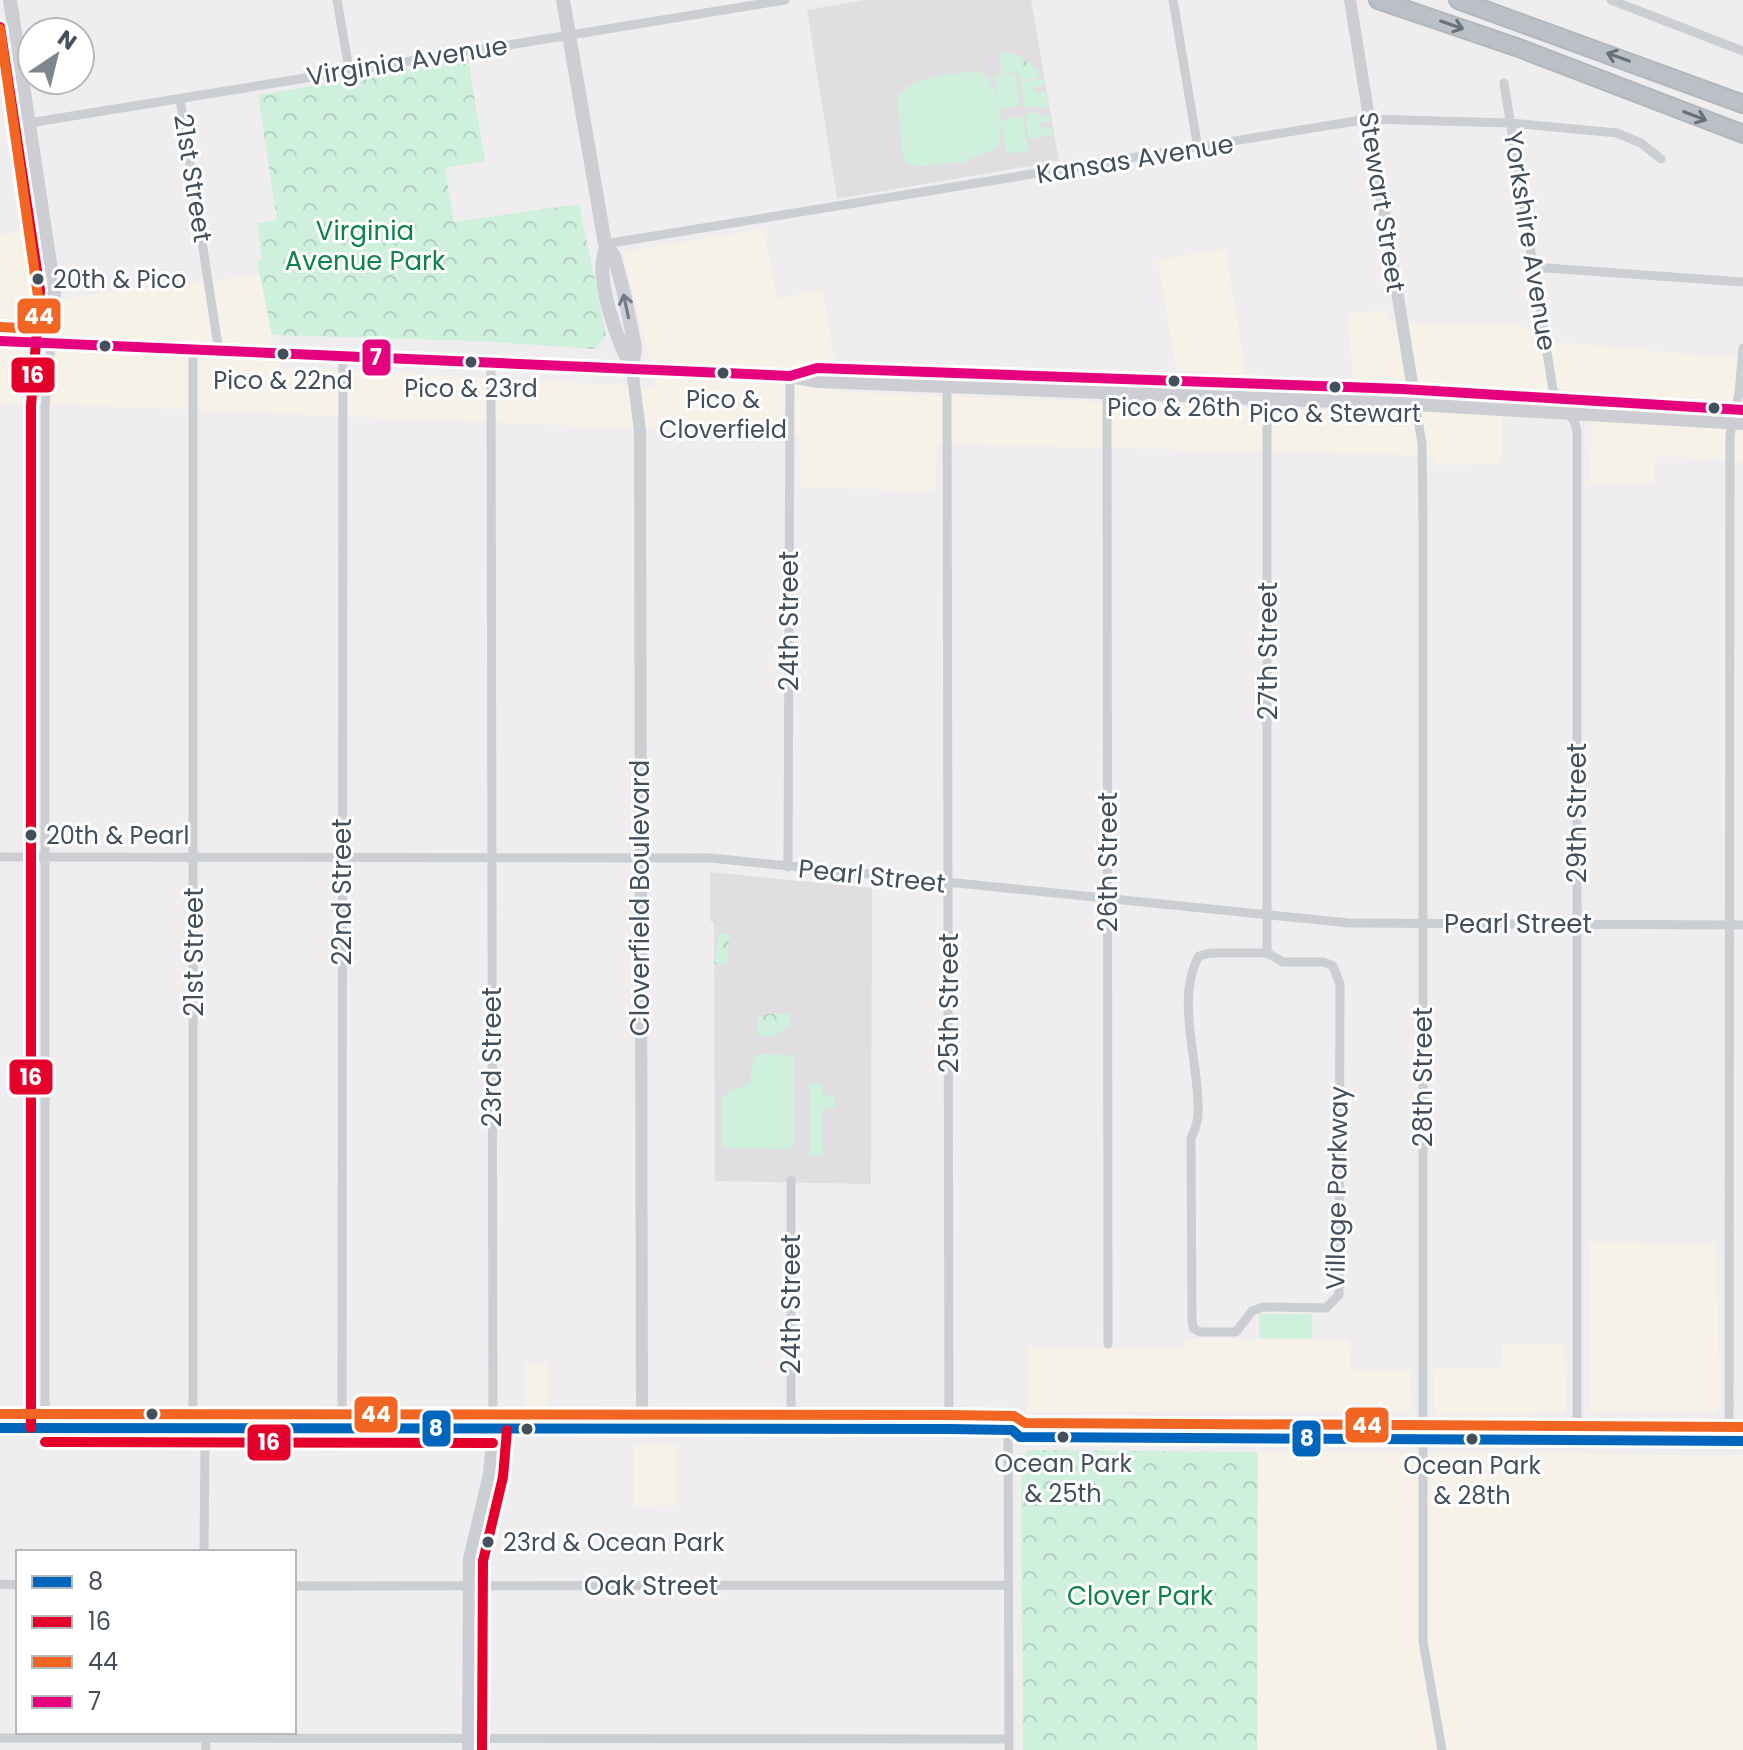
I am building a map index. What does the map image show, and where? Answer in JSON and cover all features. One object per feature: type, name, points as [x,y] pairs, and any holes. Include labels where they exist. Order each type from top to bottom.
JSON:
[{"type":"highway","points":[[1378,0],[1519,48],[1743,134]]},
{"type":"highway","points":[[1458,0],[1743,104]]},
{"type":"main road","points":[[10,0],[54,289],[51,344]]},
{"type":"main road","name":"Cloverfield Boulevard","points":[[563,0],[605,247],[614,256],[635,347],[632,368]]},
{"type":"main road","points":[[0,341],[491,361],[790,376],[818,381],[943,380],[1266,394],[1558,399],[1739,416]]},
{"type":"main road","points":[[1414,397],[1567,412],[1739,416]]},
{"type":"street","points":[[337,0],[349,69]]},
{"type":"street","name":"Virginia Avenue","points":[[29,123],[785,0]]},
{"type":"street","points":[[1173,0],[1198,149]]},
{"type":"street","name":"Stewart Street","points":[[1350,0],[1414,397]]},
{"type":"street","points":[[1611,0],[1743,51]]},
{"type":"street","name":"Yorkshire Avenue","points":[[1504,83],[1533,267],[1558,399]]},
{"type":"street","name":"21st Street","points":[[180,99],[219,352]]},
{"type":"street","name":"Kansas Avenue","points":[[605,247],[1368,119],[1510,123],[1617,133],[1641,143],[1661,159]]},
{"type":"street","points":[[1533,267],[1743,282]]},
{"type":"street","points":[[45,1428],[45,406],[51,344]]},
{"type":"street","points":[[0,1428],[1010,1430],[1020,1426],[1108,1423],[1736,1426],[1730,435],[1739,416],[1743,348]]},
{"type":"street","name":"21st Street","points":[[193,351],[193,1412],[205,1449],[204,1550]]},
{"type":"street","name":"22nd Street","points":[[342,1428],[343,356]]},
{"type":"street","name":"23rd Street","points":[[468,1745],[470,1546],[489,1474],[493,1429],[491,361]]},
{"type":"street","name":"Cloverfield Boulevard","points":[[632,368],[640,413],[642,1429]]},
{"type":"street","name":"24th Street","points":[[788,867],[790,376]]},
{"type":"street","name":"25th Street","points":[[943,380],[949,884],[949,1429]]},
{"type":"street","name":"26th Street","points":[[1107,386],[1108,1344]]},
{"type":"street","name":"27th Street","points":[[1266,394],[1267,953]]},
{"type":"street","name":"28th Street","points":[[1414,397],[1422,443],[1423,1641],[1442,1750]]},
{"type":"street","name":"29th Street","points":[[1558,399],[1577,432],[1577,1426]]},
{"type":"street","name":"Pearl Street","points":[[0,857],[711,858],[1349,923],[1743,925]]},
{"type":"street","name":"Village Parkway","points":[[1211,953],[1267,953],[1283,962],[1324,962],[1338,973],[1339,1295],[1326,1308],[1264,1307],[1252,1311],[1236,1332],[1200,1332],[1193,1328],[1192,1320],[1191,1139],[1198,1119],[1197,1075],[1191,1054],[1191,977],[1199,956],[1211,953]]},
{"type":"street","name":"24th Street","points":[[791,1180],[791,1428]]},
{"type":"street","points":[[1010,1430],[1020,1437],[1743,1441]]},
{"type":"street","points":[[1009,1750],[1010,1430]]},
{"type":"street","name":"Oak Street","points":[[296,1586],[1009,1585]]},
{"type":"street","points":[[0,1738],[468,1745],[1009,1739]]},
{"type":"shaded area","points":[[864,0],[1031,0],[1059,161],[837,199],[807,10]]},
{"type":"shaded area","points":[[764,229],[776,298],[823,291],[839,392],[1356,412],[1347,314],[1387,310],[1389,322],[1534,327],[1557,342],[1743,359],[1743,463],[1719,458],[1655,457],[1653,484],[1590,483],[1592,392],[1504,387],[1501,464],[1435,465],[1434,457],[1414,455],[936,444],[935,491],[801,487],[799,435],[0,402],[0,235],[28,230],[36,282],[35,302],[260,275],[278,367],[656,387],[623,252]]},
{"type":"shaded area","points":[[1225,249],[1246,375],[1176,371],[1158,260]]},
{"type":"shaded area","points":[[710,872],[872,888],[871,1184],[715,1181],[714,922],[710,921]]},
{"type":"shaded area","points":[[1590,1242],[1716,1244],[1720,1408],[1714,1413],[1595,1413],[1590,1410]]},
{"type":"shaded area","points":[[1184,1339],[1349,1340],[1350,1370],[1410,1370],[1411,1411],[1027,1412],[1029,1348],[1184,1347]]},
{"type":"shaded area","points":[[1502,1344],[1565,1345],[1566,1413],[1435,1414],[1433,1368],[1501,1369]]},
{"type":"shaded area","points":[[525,1363],[547,1363],[547,1411],[525,1410]]},
{"type":"shaded area","points":[[677,1445],[677,1505],[634,1506],[634,1446]]},
{"type":"shaded area","points":[[1258,1452],[1743,1455],[1743,1750],[1257,1750]]},
{"type":"green space","points":[[1000,52],[1020,56],[1038,71],[1039,78],[1020,81],[1018,71],[1001,74]]},
{"type":"green space","name":"Virginia Avenue Park","points":[[468,59],[485,161],[445,168],[454,222],[579,204],[606,335],[595,349],[478,341],[272,335],[257,261],[262,259],[257,223],[277,220],[258,95]]},
{"type":"green space","points":[[981,72],[992,86],[999,107],[1001,130],[996,148],[965,162],[911,167],[903,157],[897,100],[902,92],[933,77]]},
{"type":"green space","points":[[1015,73],[1020,106],[999,109],[994,76]]},
{"type":"green space","points":[[1044,79],[1045,85],[1034,87],[1035,93],[1046,92],[1047,99],[1036,102],[1048,101],[1049,108],[1024,107],[1020,82]]},
{"type":"green space","points":[[1038,112],[1039,116],[1050,115],[1051,121],[1040,123],[1041,129],[1052,128],[1053,135],[1029,139],[1025,114]]},
{"type":"green space","points":[[1022,116],[1028,150],[1007,154],[1001,120]]},
{"type":"green space","points":[[719,934],[729,934],[728,965],[714,964]]},
{"type":"green space","points":[[768,1014],[790,1014],[790,1025],[772,1037],[758,1036],[758,1018]]},
{"type":"green space","points":[[758,1054],[790,1055],[794,1058],[794,1144],[789,1149],[725,1148],[722,1145],[722,1099],[728,1092],[750,1083],[753,1059]]},
{"type":"green space","points":[[809,1083],[822,1083],[823,1095],[834,1095],[835,1108],[822,1110],[823,1156],[809,1156]]},
{"type":"green space","points":[[1259,1314],[1312,1314],[1312,1339],[1259,1338]]},
{"type":"green space","name":"Clover Park","points":[[1029,1450],[1258,1452],[1257,1750],[1023,1750],[1021,1457]]},
{"type":"transit line","name":"16","points":[[0,27],[40,290],[31,406],[31,1428]]},
{"type":"transit line","name":"44","points":[[0,29],[40,310],[38,329],[1,327]]},
{"type":"transit line","name":"7","points":[[0,341],[790,376],[817,368],[1402,389],[1743,410]]},
{"type":"transit line","name":"44","points":[[0,1414],[949,1415],[1014,1416],[1025,1423],[1743,1427]]},
{"type":"transit line","name":"8","points":[[0,1428],[949,1429],[1012,1430],[1020,1437],[1743,1441]]},
{"type":"transit line","name":"16","points":[[482,1750],[483,1561],[503,1477],[507,1430]]},
{"type":"transit line","name":"16","points":[[45,1442],[493,1443]]},
{"type":"place","name":"20th & Pico","points":[[38,279]]},
{"type":"place","name":"Pico & 22nd","points":[[283,354]]},
{"type":"place","name":"Pico & 23rd","points":[[471,362]]},
{"type":"place","name":"Pico & Cloverfield","points":[[723,373]]},
{"type":"place","name":"Pico & 26th","points":[[1174,381]]},
{"type":"place","name":"Pico & Stewart","points":[[1335,387]]},
{"type":"place","name":"20th & Pearl","points":[[31,835]]},
{"type":"place","name":"Ocean Park & 25th","points":[[1063,1437]]},
{"type":"place","name":"Ocean Park & 28th","points":[[1472,1439]]},
{"type":"place","name":"23rd & Ocean Park","points":[[488,1542]]}]
